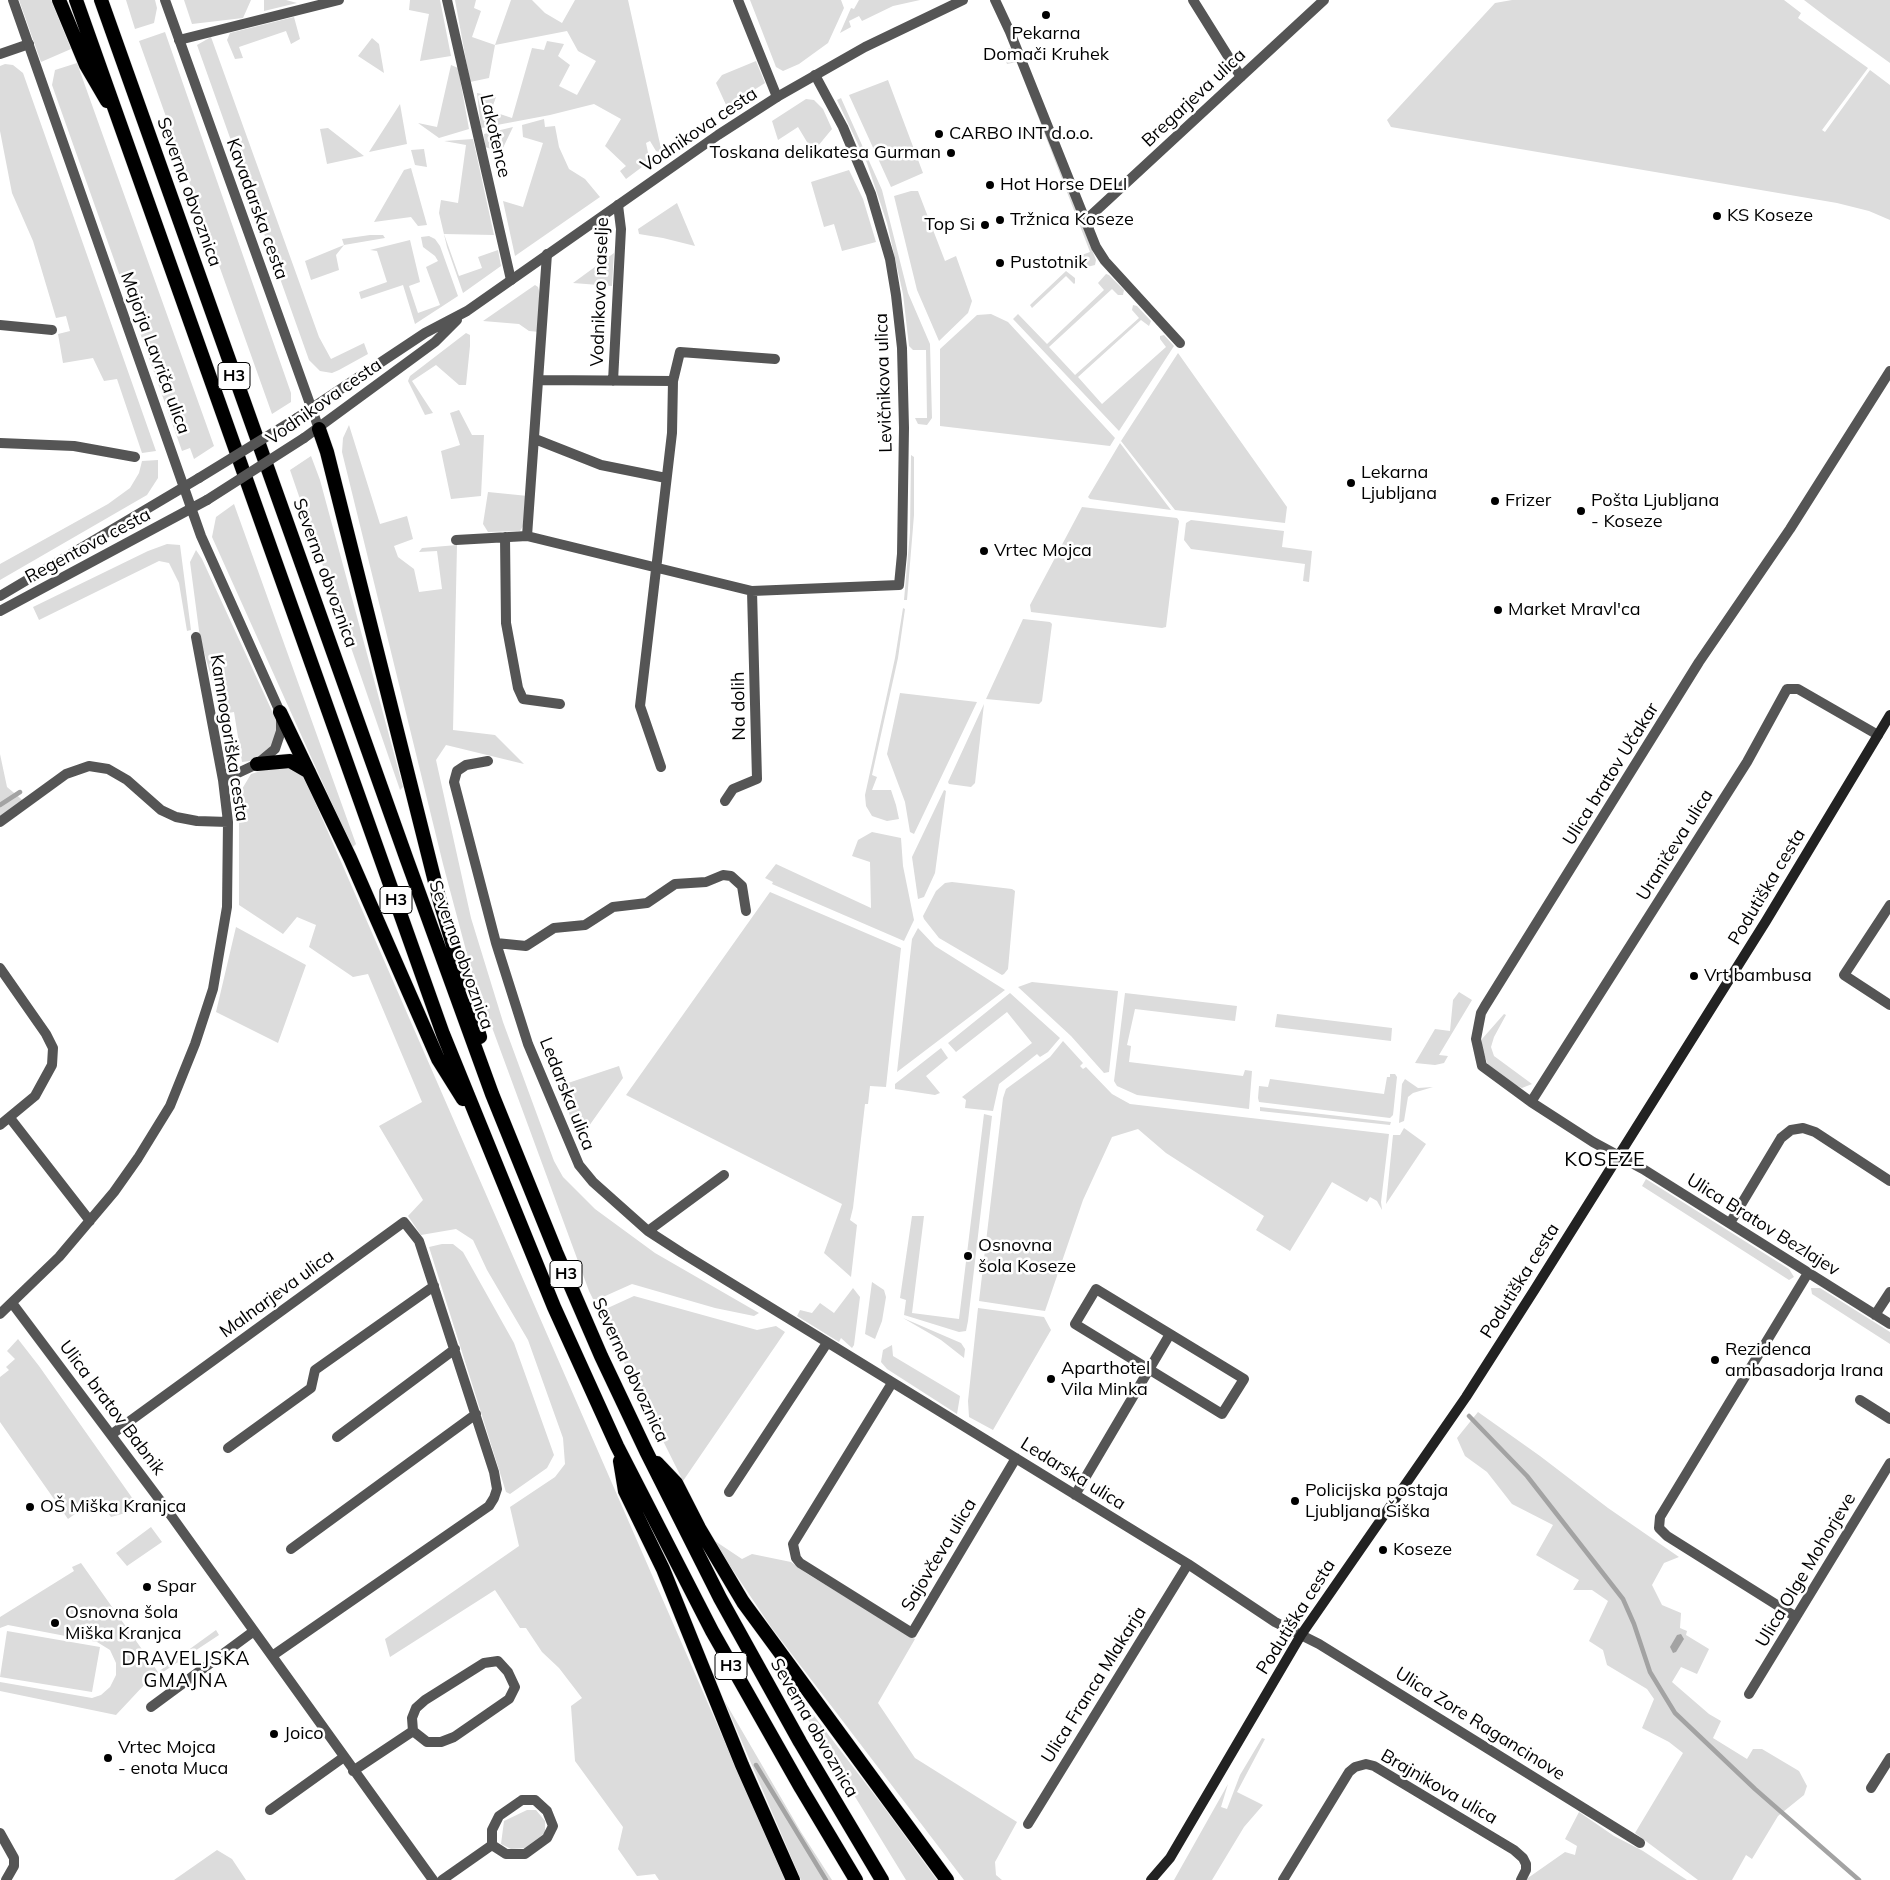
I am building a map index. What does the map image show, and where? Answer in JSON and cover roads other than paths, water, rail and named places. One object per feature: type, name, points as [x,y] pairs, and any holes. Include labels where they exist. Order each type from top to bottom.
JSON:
[{"type":"highway","points":[[59,0],[86,65],[99,90],[117,114]]},
{"type":"highway","name":"H3","points":[[76,0],[473,1112],[554,1307],[617,1446],[726,1657],[800,1788],[856,1880]]},
{"type":"highway","name":"Severna obvoznica","points":[[101,0],[492,1094],[563,1269],[646,1451],[759,1671],[882,1880]]},
{"type":"highway","points":[[112,0],[124,64]]},
{"type":"highway","points":[[319,429],[327,452],[439,898],[475,1019],[492,1094]]},
{"type":"highway","points":[[280,712],[350,858],[438,1058],[453,1085],[473,1112]]},
{"type":"highway","points":[[257,764],[290,760],[309,772]]},
{"type":"highway","points":[[617,1446],[625,1491],[662,1569],[742,1765],[794,1880]]},
{"type":"highway","points":[[646,1451],[676,1483],[721,1567],[754,1617],[947,1880]]},
{"type":"main road","name":"Podutiška cesta","points":[[1151,1880],[1170,1858],[1301,1635],[1466,1396],[1766,921],[1890,715]]},
{"type":"main road","name":"Podutiška cesta","points":[[1162,1880],[1170,1858]]},
{"type":"street","name":"Majorja Lavriča ulica","points":[[13,0],[201,536],[280,712]]},
{"type":"street","name":"Kavadarska cesta","points":[[165,0],[319,429]]},
{"type":"street","points":[[304,0],[319,5]]},
{"type":"street","points":[[179,40],[339,0]]},
{"type":"street","name":"Lakotence","points":[[447,0],[511,280]]},
{"type":"street","points":[[738,0],[777,98]]},
{"type":"street","name":"Vodnikova cesta","points":[[184,486],[312,410],[425,333],[467,311],[718,135],[814,74],[901,29],[963,0]]},
{"type":"street","points":[[995,0],[1010,32],[1096,247],[1105,261],[1180,343]]},
{"type":"street","points":[[1193,0],[1241,77]]},
{"type":"street","name":"Bregarjeva ulica","points":[[1086,220],[1324,0]]},
{"type":"street","points":[[0,54],[29,44]]},
{"type":"street","name":"Levičnikova ulica","points":[[752,591],[899,586],[902,544],[904,428],[902,348],[896,295],[890,259],[871,194],[843,127],[814,74]]},
{"type":"street","name":"Vodnikovo naselje","points":[[613,381],[620,229],[618,205]]},
{"type":"street","points":[[527,536],[547,254]]},
{"type":"street","name":"Vodnikova cesta","points":[[192,509],[319,429],[435,342],[467,311]]},
{"type":"street","points":[[0,325],[52,330]]},
{"type":"street","points":[[661,767],[640,706],[658,569],[672,433],[673,381],[680,352],[775,359]]},
{"type":"street","name":"Ulica bratov Učakar","points":[[1618,1155],[1593,1142],[1531,1102],[1482,1066],[1476,1039],[1481,1013],[1694,670],[1890,371]]},
{"type":"street","name":"Vodnikovo naselje","points":[[539,380],[673,381]]},
{"type":"street","points":[[535,439],[601,464],[666,478]]},
{"type":"street","points":[[0,443],[74,446],[136,457]]},
{"type":"street","name":"Regentova cesta","points":[[0,596],[184,486]]},
{"type":"street","name":"Regentova cesta","points":[[0,611],[192,509]]},
{"type":"street","points":[[456,540],[527,536],[752,591]]},
{"type":"street","points":[[505,537],[506,623],[518,688],[523,699],[560,704]]},
{"type":"street","name":"Na dolih","points":[[725,801],[733,789],[757,779],[752,591]]},
{"type":"street","name":"Kamnogoriška cesta","points":[[0,1314],[59,1257],[90,1221],[138,1158],[170,1106],[195,1044],[213,989],[227,908],[228,822],[224,780],[196,637]]},
{"type":"street","name":"Uraničeva ulica","points":[[1531,1102],[1747,762],[1787,690],[1798,689],[1878,735]]},
{"type":"street","points":[[224,780],[257,764],[270,754],[279,743],[282,731],[280,712]]},
{"type":"street","name":"Ledarska ulica","points":[[488,761],[466,764],[457,771],[454,782],[496,943],[528,1044],[579,1165],[593,1182],[648,1231],[1188,1564],[1275,1622],[1301,1635]]},
{"type":"street","points":[[0,822],[66,774],[88,766],[108,769],[127,780],[160,810],[176,817],[197,821],[228,822]]},
{"type":"street","points":[[496,943],[526,946],[554,928],[589,923],[613,907],[647,902],[675,884],[706,882],[723,875],[734,878],[742,886],[746,911]]},
{"type":"street","points":[[1890,905],[1844,975],[1890,1005]]},
{"type":"street","points":[[0,968],[46,1034],[53,1048],[52,1065],[36,1096],[0,1125]]},
{"type":"street","points":[[10,1118],[90,1221]]},
{"type":"street","points":[[1730,1223],[1781,1138],[1791,1130],[1803,1128],[1815,1132],[1890,1181]]},
{"type":"street","name":"Ulica Bratov Bezlajev","points":[[1618,1155],[1890,1324]]},
{"type":"street","points":[[648,1231],[724,1174]]},
{"type":"street","name":"Malnarjeva ulica","points":[[112,1434],[404,1222],[419,1242],[476,1414],[496,1482],[496,1493],[492,1503],[272,1656]]},
{"type":"street","points":[[1796,1617],[1667,1536],[1659,1528],[1660,1516],[1808,1274]]},
{"type":"street","points":[[228,1448],[312,1388],[315,1370],[434,1286]]},
{"type":"street","points":[[1096,1289],[1244,1379],[1222,1414],[1150,1370],[1075,1324],[1096,1289]]},
{"type":"street","points":[[1875,1315],[1890,1292]]},
{"type":"street","name":"Ulica bratov Babnik","points":[[12,1303],[112,1434],[353,1771],[434,1880]]},
{"type":"street","points":[[1075,1494],[1170,1334]]},
{"type":"street","points":[[729,1492],[827,1343]]},
{"type":"street","points":[[338,1437],[455,1349]]},
{"type":"street","name":"Sajovčeva ulica","points":[[892,1383],[793,1544],[796,1558],[800,1563],[912,1632],[1016,1458]]},
{"type":"street","points":[[1860,1400],[1890,1419]]},
{"type":"street","points":[[291,1549],[476,1414]]},
{"type":"street","name":"Ulica Olge Mohorjeve","points":[[1749,1694],[1890,1463]]},
{"type":"street","name":"Ulica Franca Mlakarja","points":[[1028,1824],[1188,1564]]},
{"type":"street","points":[[151,1707],[254,1631]]},
{"type":"street","name":"Ulica Zore Ragancinove","points":[[1301,1635],[1640,1843]]},
{"type":"street","points":[[498,1661],[508,1672],[515,1687],[509,1699],[454,1737],[441,1742],[427,1742],[413,1731],[412,1718],[416,1708],[484,1663],[498,1661]]},
{"type":"street","points":[[353,1771],[413,1731]]},
{"type":"street","points":[[270,1810],[344,1757]]},
{"type":"street","points":[[1871,1788],[1890,1758]]},
{"type":"street","name":"Brajnikova ulica","points":[[1283,1880],[1349,1772],[1355,1766],[1363,1764],[1374,1766],[1514,1850],[1523,1858],[1526,1864],[1526,1870],[1521,1880]]},
{"type":"street","points":[[522,1800],[535,1800],[547,1811],[553,1826],[547,1838],[525,1854],[506,1854],[492,1845],[492,1830],[499,1816],[522,1800]]},
{"type":"street","points":[[0,1833],[14,1858],[14,1866],[6,1880]]},
{"type":"street","points":[[442,1880],[492,1845]]},
{"type":"waterway","points":[[0,805],[20,792]]},
{"type":"waterway","points":[[1469,1416],[1527,1476],[1623,1599],[1634,1624],[1650,1672],[1675,1713],[1755,1789],[1859,1880]]},
{"type":"waterway","points":[[756,1765],[826,1880]]},
{"type":"place","name":"Pekarna Domači Kruhek","points":[[1046,15]]},
{"type":"place","name":"CARBO INT d.o.o.","points":[[939,134]]},
{"type":"place","name":"Toskana delikatesa Gurman","points":[[951,153]]},
{"type":"place","name":"Hot Horse DELI","points":[[990,185]]},
{"type":"place","name":"KS Koseze","points":[[1717,216]]},
{"type":"place","name":"Tržnica Koseze","points":[[1000,220]]},
{"type":"place","name":"Top Si","points":[[985,225]]},
{"type":"place","name":"Pustotnik","points":[[1000,263]]},
{"type":"place","name":"Lekarna Ljubljana","points":[[1351,483]]},
{"type":"place","name":"Frizer","points":[[1495,501]]},
{"type":"place","name":"Pošta Ljubljana - Koseze","points":[[1581,511]]},
{"type":"place","name":"Vrtec Mojca","points":[[984,551]]},
{"type":"place","name":"Market Mravl'ca","points":[[1498,610]]},
{"type":"place","name":"Vrt bambusa","points":[[1694,976]]},
{"type":"place","name":"Osnovna šola Koseze","points":[[968,1256]]},
{"type":"place","name":"Rezidenca ambasadorja Irana","points":[[1715,1360]]},
{"type":"place","name":"Aparthotel Vila Minka","points":[[1051,1379]]},
{"type":"place","name":"Policijska postaja Ljubljana Šiška","points":[[1295,1501]]},
{"type":"place","name":"OŠ Miška Kranjca","points":[[30,1507]]},
{"type":"place","name":"Koseze","points":[[1383,1550]]},
{"type":"place","name":"Spar","points":[[147,1587]]},
{"type":"place","name":"Osnovna šola Miška Kranjca","points":[[55,1623]]},
{"type":"place","name":"Joico","points":[[274,1734]]},
{"type":"place","name":"Vrtec Mojca - enota Muca","points":[[108,1758]]},
{"type":"district","name":"KOSEZE","points":[[1605,1160]]},
{"type":"district","name":"DRAVELJSKA GMAJNA","points":[[186,1670]]}]
